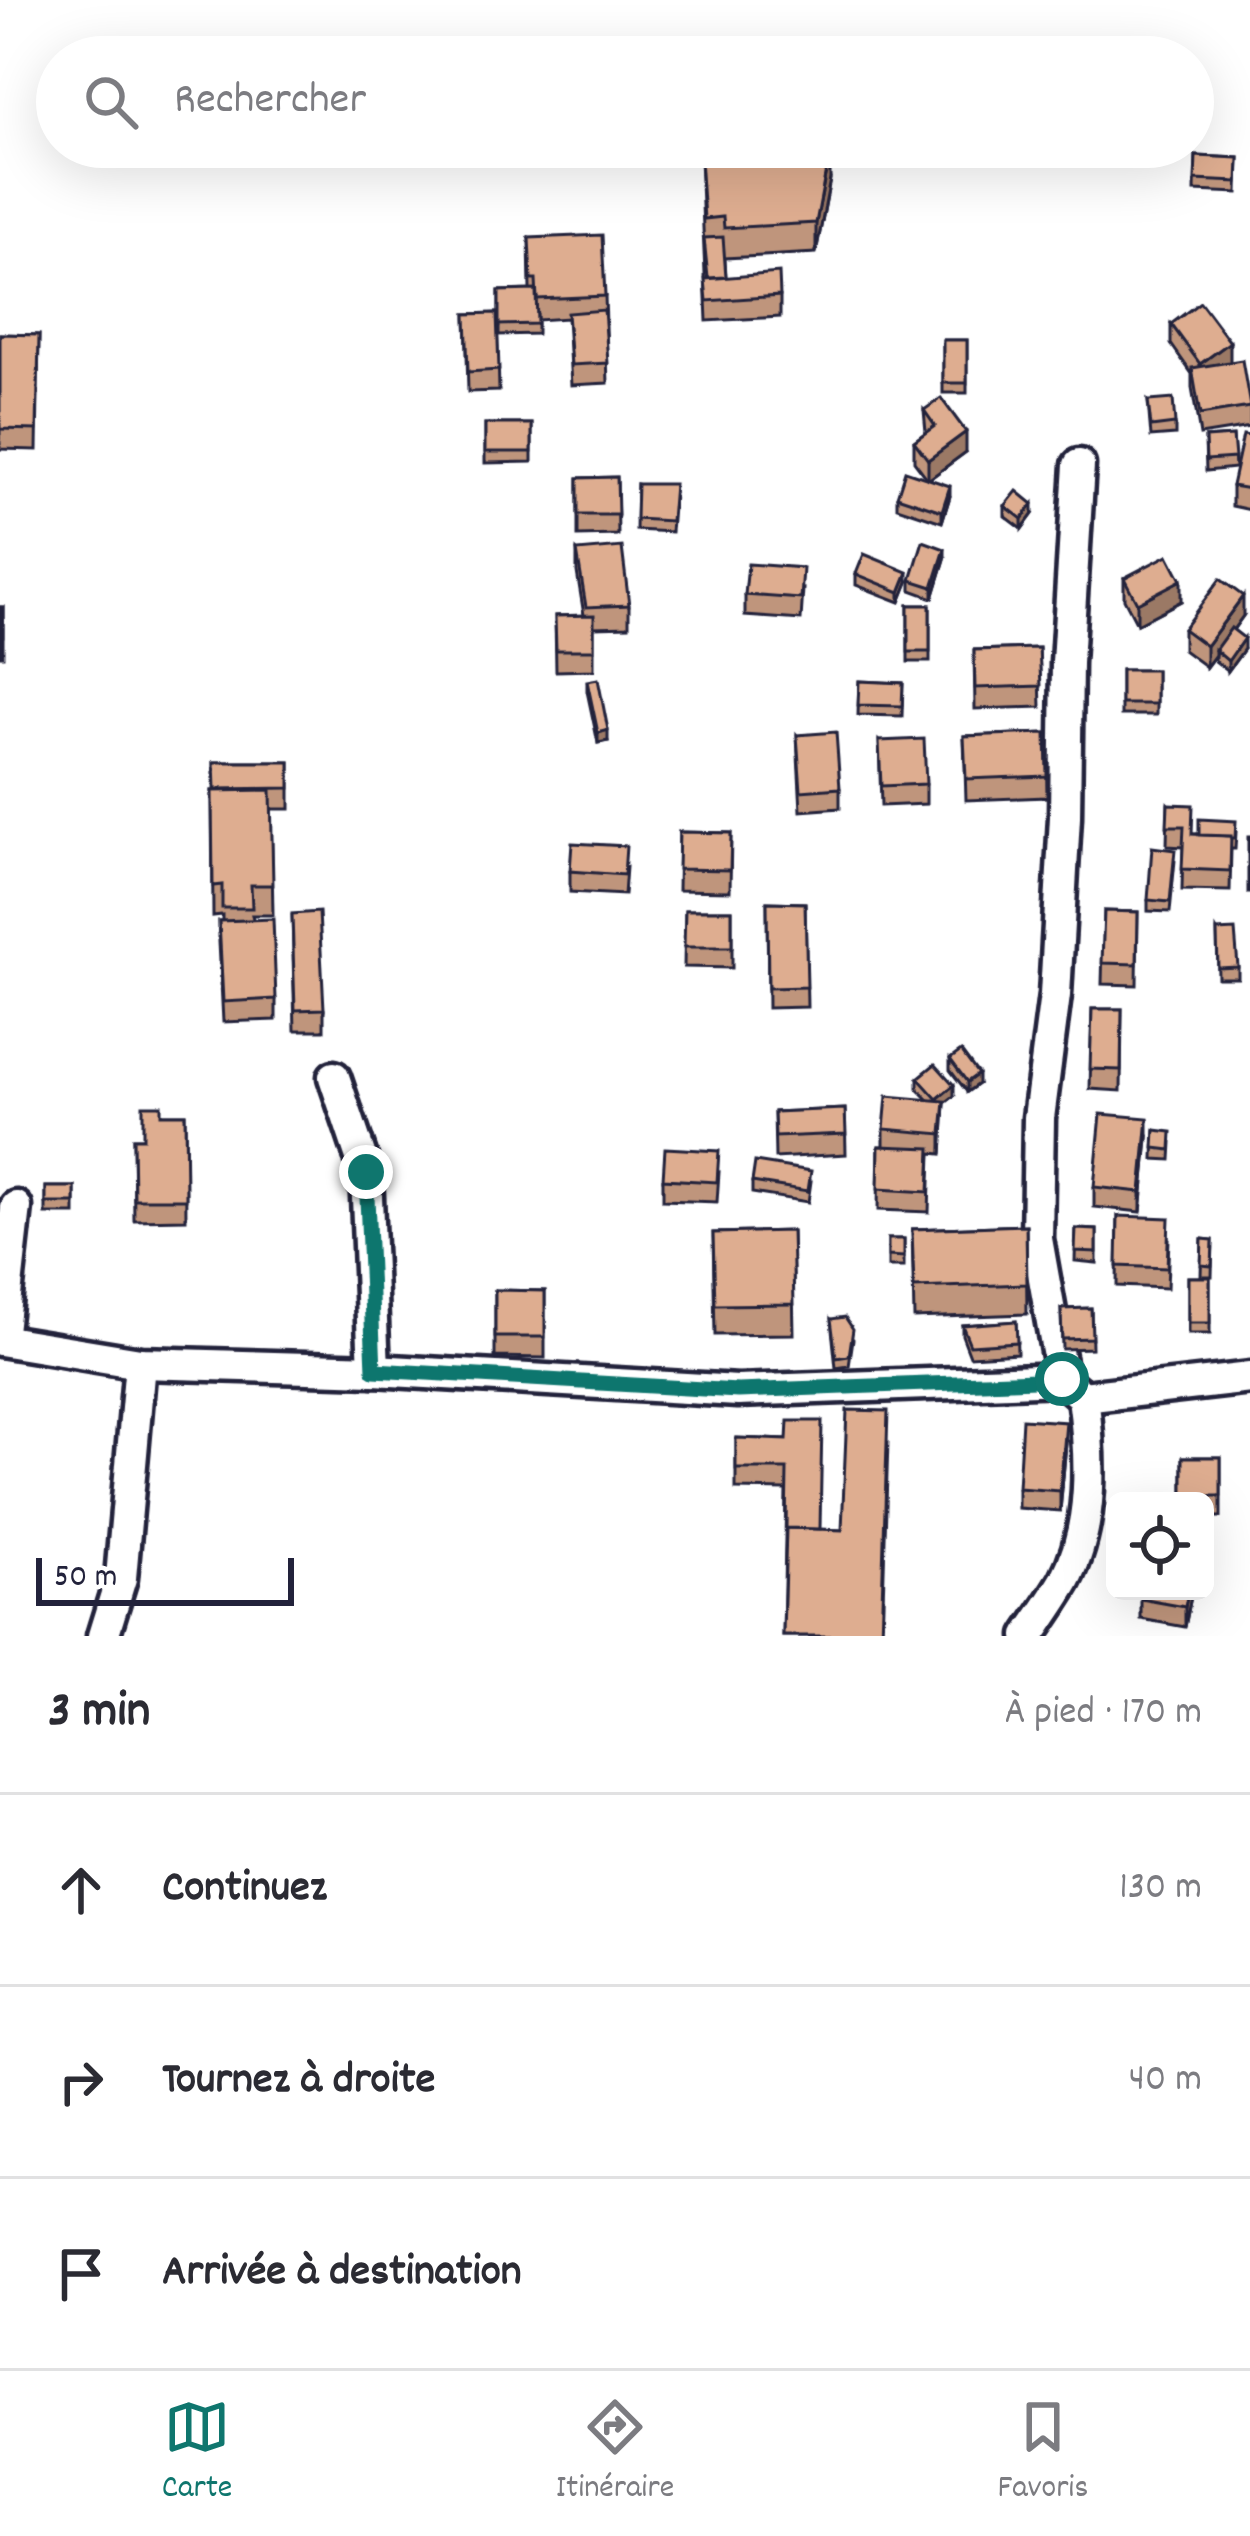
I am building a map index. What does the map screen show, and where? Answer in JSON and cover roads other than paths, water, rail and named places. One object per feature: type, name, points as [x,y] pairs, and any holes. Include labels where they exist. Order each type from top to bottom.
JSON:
[{"type":"street","points":[[1029,1636],[1067,1578],[1083,1528],[1090,1452],[1036,1239],[1040,1118],[1055,994],[1064,840],[1067,663],[1078,465]]},
{"type":"street","points":[[334,1078],[366,1172],[374,1370]]},
{"type":"street","points":[[16,1208],[0,1340],[140,1363],[374,1370],[738,1391],[1072,1388],[1250,1378]]},
{"type":"street","points":[[104,1636],[121,1578],[140,1363]]}]
